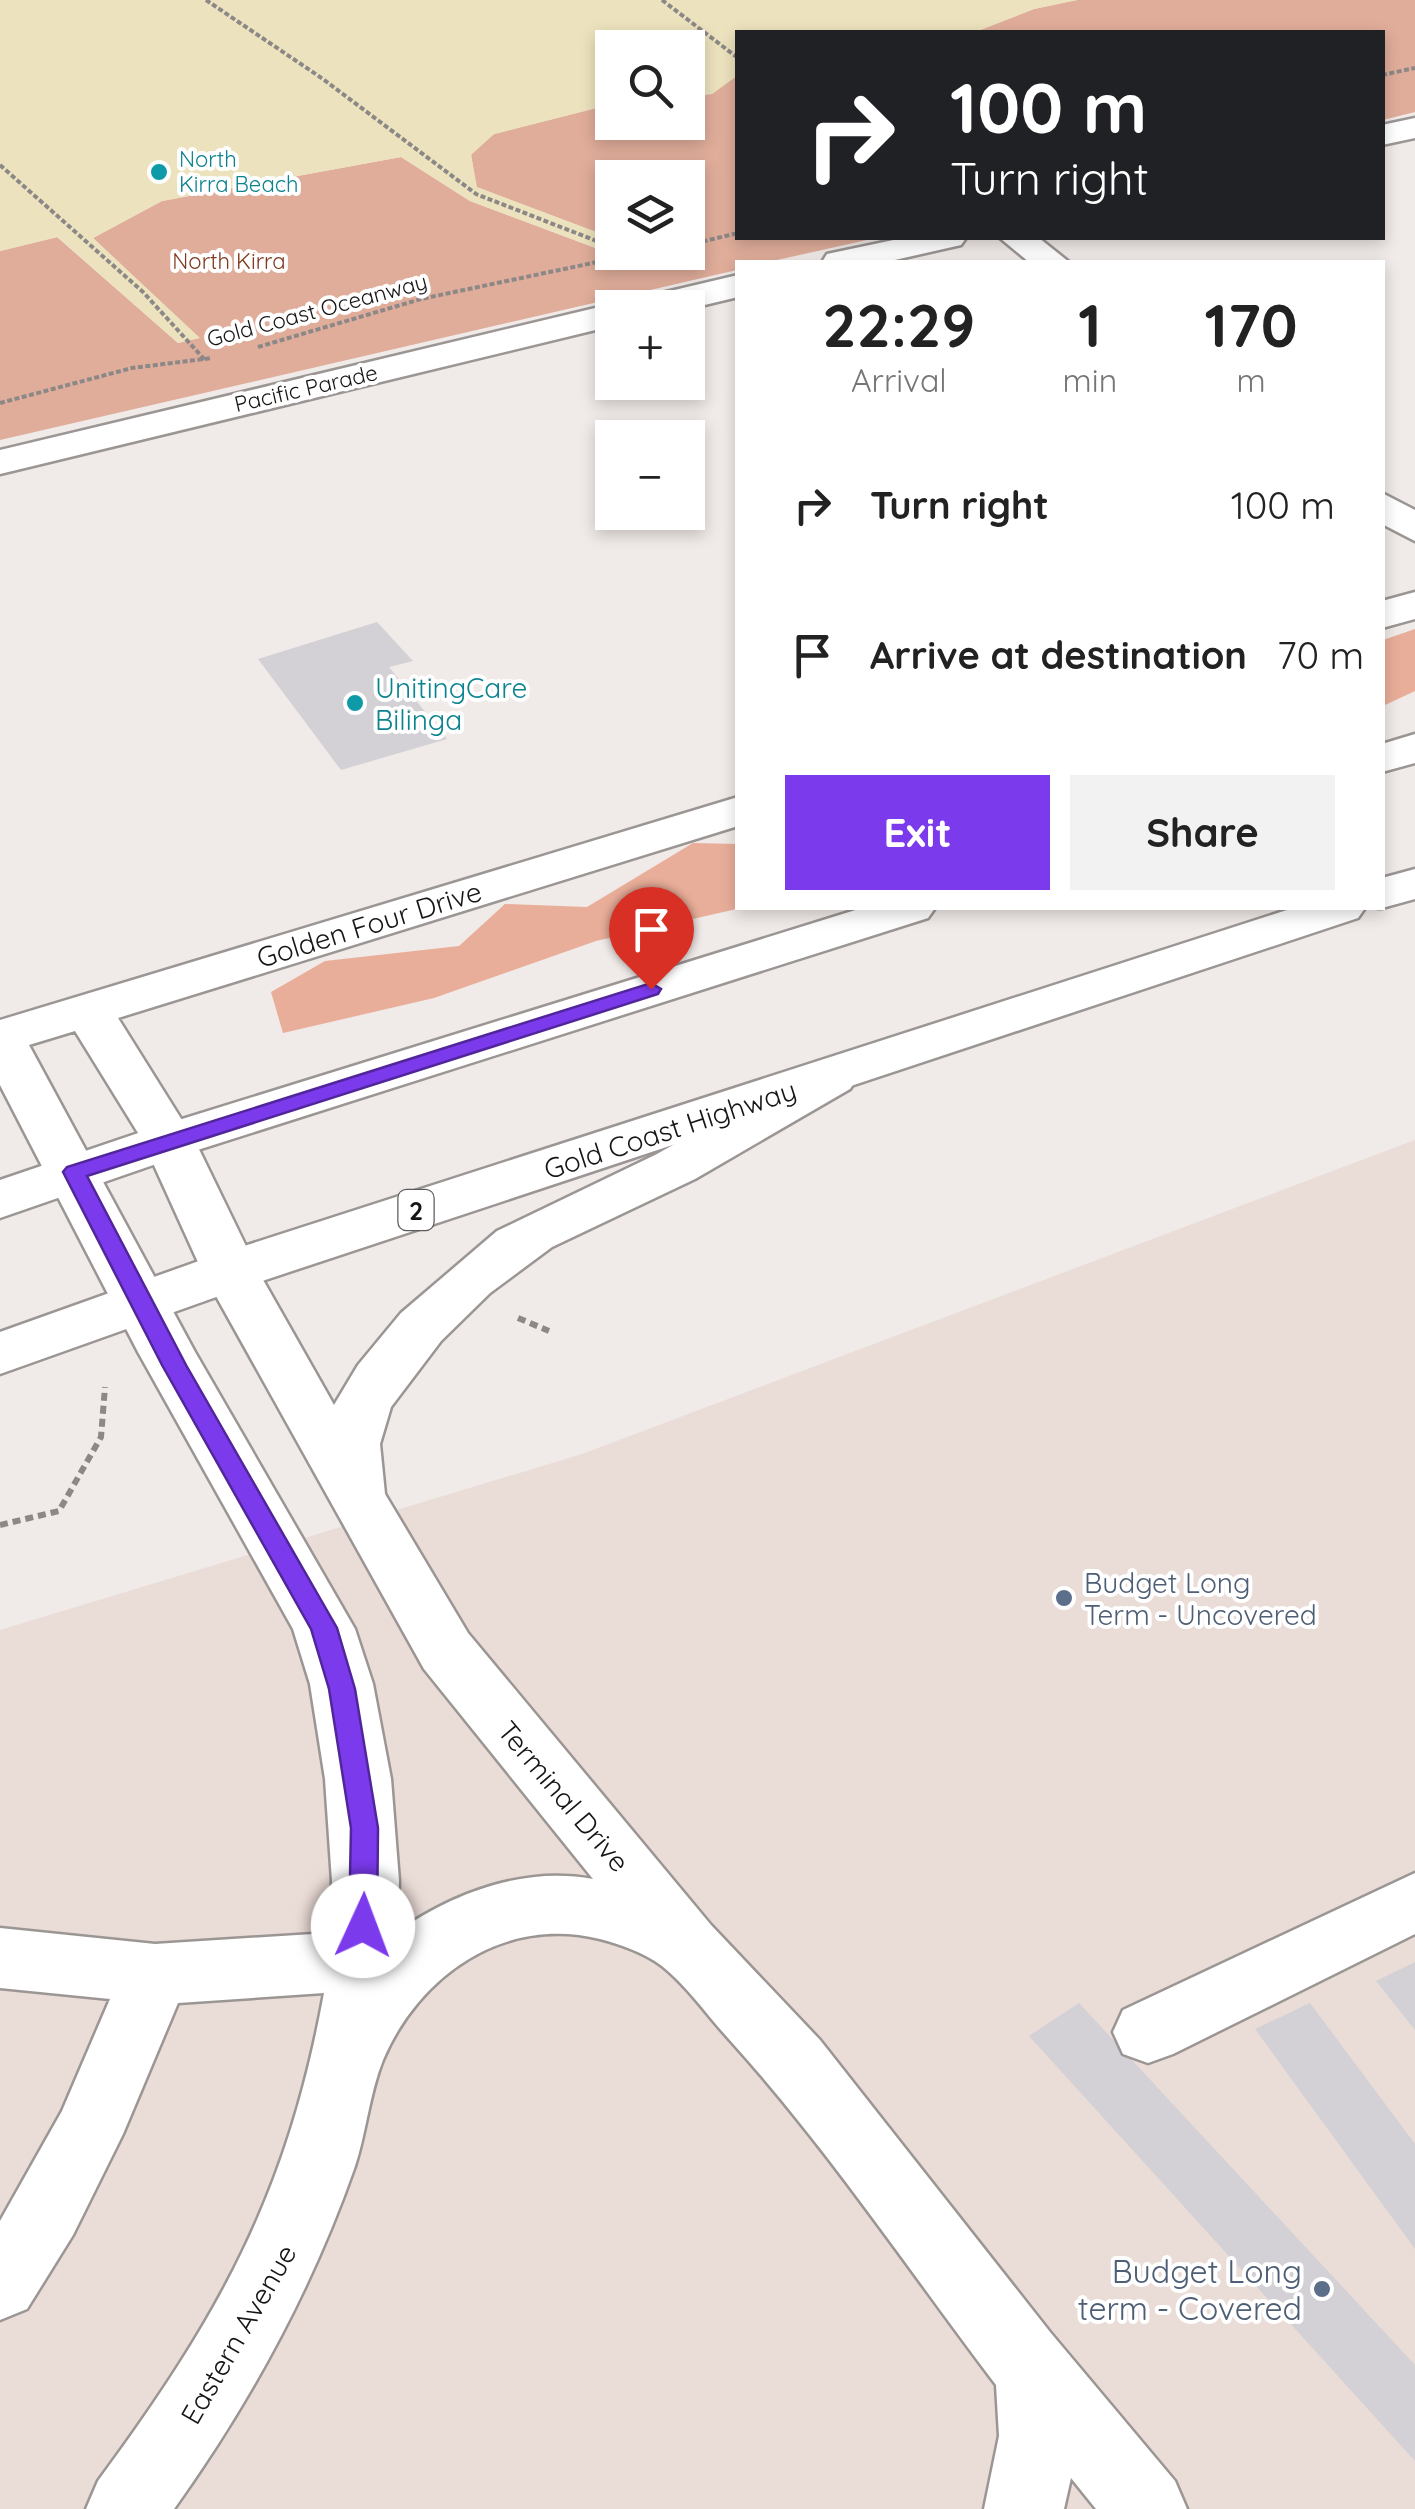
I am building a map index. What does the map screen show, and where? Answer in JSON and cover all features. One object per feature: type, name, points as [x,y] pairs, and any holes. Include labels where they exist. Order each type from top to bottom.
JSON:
[{"type":"main road","points":[[1385,135],[1415,128]]},
{"type":"main road","points":[[849,260],[940,240]]},
{"type":"main road","points":[[1020,240],[1048,260]]},
{"type":"main road","points":[[705,294],[735,287]]},
{"type":"main road","name":"Pacific Parade","points":[[0,462],[595,319]]},
{"type":"main road","points":[[1385,507],[1415,529]]},
{"type":"main road","points":[[1385,614],[1415,605]]},
{"type":"main road","points":[[1385,757],[1415,748]]},
{"type":"main road","name":"Golden Four Drive","points":[[0,1038],[735,813]]},
{"type":"main road","points":[[1385,893],[1415,883]]},
{"type":"main road","points":[[0,1200],[74,1172],[904,910]]},
{"type":"main road","name":"Gold Coast Highway","points":[[0,1354],[230,1271],[1335,910]]},
{"type":"main road","name":"Terminal Drive","points":[[88,1010],[169,1142],[230,1271],[446,1650],[687,1946],[796,2062],[1023,2358],[1147,2509]]},
{"type":"main road","name":"Eastern Avenue","points":[[0,1038],[324,1628],[342,1689],[364,1828],[361,1961],[345,2073],[294,2238],[255,2316],[200,2406],[126,2509]]},
{"type":"main road","points":[[363,1507],[350,1446],[358,1414],[369,1394],[457,1291],[541,1230],[654,1178],[834,1076]]},
{"type":"main road","points":[[1148,2032],[1415,1902]]},
{"type":"main road","points":[[345,2073],[361,2032],[404,1967],[452,1928],[486,1914],[516,1907],[592,1908],[648,1923],[687,1946]]},
{"type":"main road","points":[[0,1958],[155,1974],[361,1961]]},
{"type":"main road","points":[[0,2284],[21,2256],[99,2114],[155,1974]]},
{"type":"main road","points":[[1023,2358],[1038,2392],[1040,2410],[1024,2509]]},
{"type":"path","points":[[206,0],[323,78],[476,194],[595,240]]},
{"type":"path","points":[[662,0],[735,56]]},
{"type":"path","points":[[1385,74],[1415,68]]},
{"type":"path","points":[[0,165],[143,292],[205,360]]},
{"type":"path","points":[[705,241],[735,234]]},
{"type":"path","name":"Gold Coast Oceanway","points":[[250,350],[421,299],[595,261]]},
{"type":"path","name":"Gold Coast Oceanway","points":[[0,403],[132,368],[220,356]]},
{"type":"path","points":[[0,1525],[59,1510],[101,1438],[105,1387]]},
{"type":"shaded area","points":[[1415,629],[1415,691],[1385,705],[1385,639]]},
{"type":"shaded area","points":[[693,843],[735,844],[735,909],[596,941],[434,998],[283,1033],[271,992],[325,961],[459,946],[505,904],[587,907]]},
{"type":"shaded area","points":[[1415,1140],[1415,2509],[0,2509],[0,1630],[582,1454]]},
{"type":"green space","points":[[1077,0],[1415,0],[1415,112],[1385,120],[1385,30],[980,30],[1034,9]]},
{"type":"green space","name":"North Kirra","points":[[735,76],[735,240],[867,240],[777,260],[735,260],[735,270],[650,290],[595,290],[595,303],[0,440],[0,251],[57,237],[178,343],[199,338],[93,238],[162,201],[401,157],[470,201],[595,248],[595,270],[705,270],[705,160],[595,160],[595,232],[476,187],[471,154],[494,134],[595,108],[595,140],[705,140],[705,95],[712,94]]},
{"type":"sand","name":"North Kirra Beach","points":[[0,0],[1077,0],[1034,9],[980,30],[735,30],[735,77],[705,95],[705,30],[595,30],[595,108],[494,134],[471,155],[477,187],[595,232],[595,248],[470,201],[401,157],[162,201],[93,238],[200,338],[178,343],[58,237],[0,251]]},
{"type":"building","name":"UnitingCare Bilinga","points":[[377,622],[413,661],[389,667],[447,739],[341,770],[258,659]]},
{"type":"building","points":[[1415,1962],[1415,2030],[1376,1981]]},
{"type":"building","points":[[1079,2003],[1415,2365],[1415,2461],[1029,2036]]},
{"type":"building","points":[[1310,2003],[1415,2144],[1415,2249],[1255,2029]]},
{"type":"place","name":"North Kirra Beach","points":[[159,172]]},
{"type":"place","name":"UnitingCare Bilinga","points":[[355,703]]},
{"type":"place","name":"Budget Long Term - Uncovered","points":[[1064,1598]]},
{"type":"place","name":"Budget Long term - Covered","points":[[1322,2289]]},
{"type":"route","points":[[363,1926],[364,1828],[342,1689],[324,1628],[174,1365],[74,1172],[651,989]]}]
